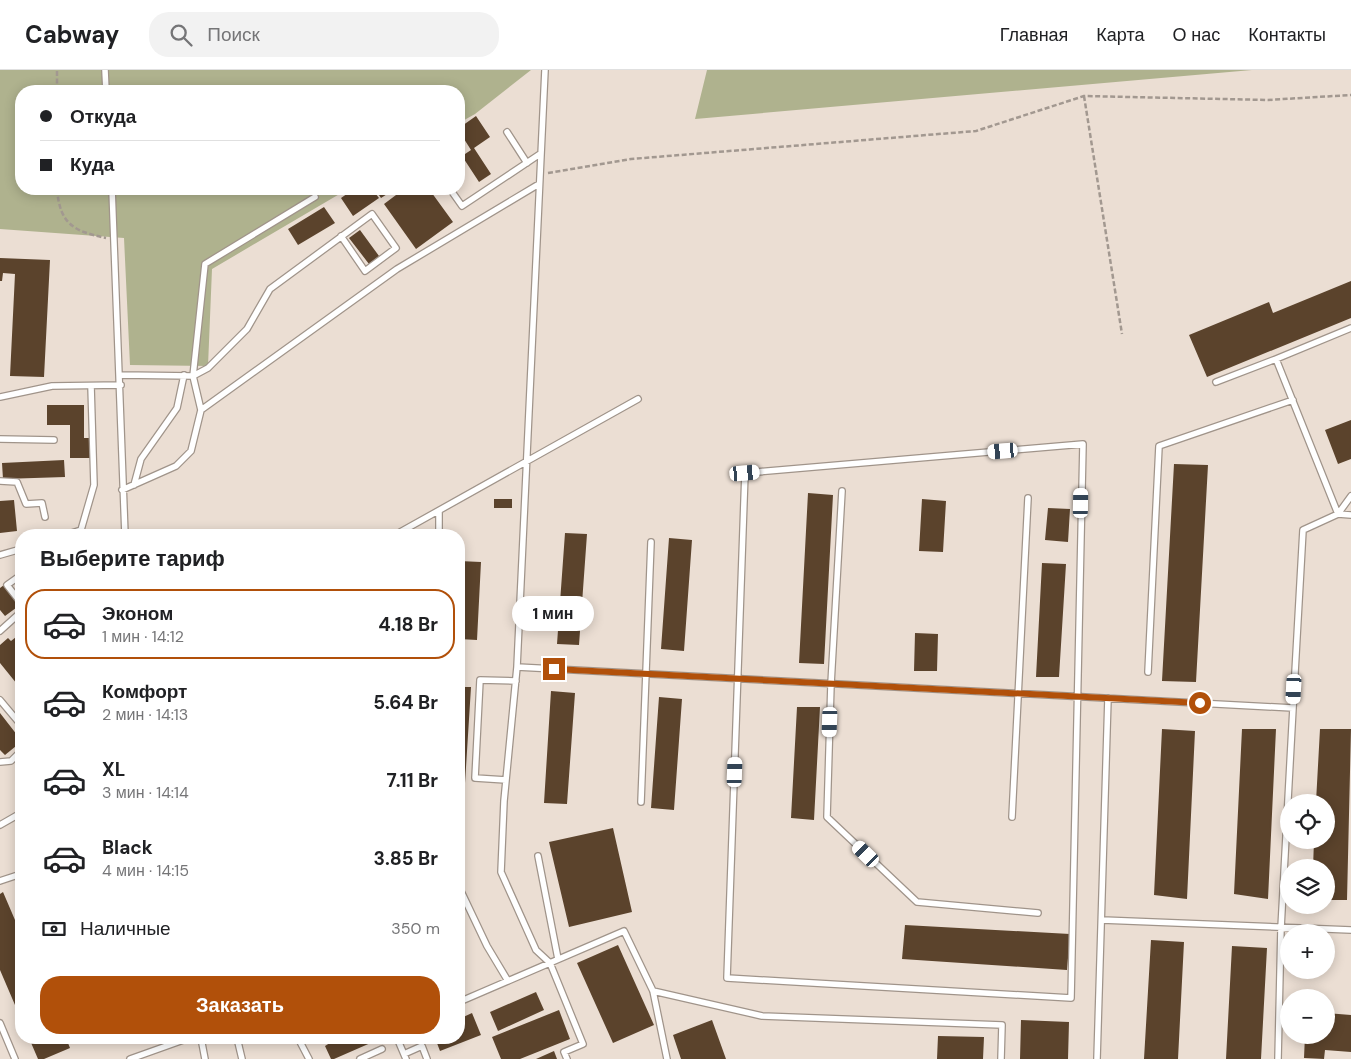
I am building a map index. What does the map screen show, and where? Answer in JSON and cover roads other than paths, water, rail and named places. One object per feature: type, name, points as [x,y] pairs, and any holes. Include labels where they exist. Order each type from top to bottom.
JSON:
[{"type":"lane","points":[[104,70],[105,85]]},
{"type":"lane","points":[[544,70],[517,667],[506,780],[501,872],[536,950],[550,963],[583,1044],[564,1052],[567,1059]]},
{"type":"lane","points":[[507,132],[527,163]]},
{"type":"lane","points":[[454,195],[462,206],[540,154]]},
{"type":"lane","points":[[202,410],[398,269],[539,184]]},
{"type":"lane","points":[[112,195],[125,529]]},
{"type":"lane","points":[[122,490],[176,466],[191,451],[202,410],[193,376],[205,264],[315,197]]},
{"type":"lane","points":[[120,375],[193,376],[208,368],[247,329],[270,289],[341,236],[372,214],[396,248],[365,270],[341,236]]},
{"type":"lane","points":[[1216,382],[1351,328]]},
{"type":"lane","points":[[1276,359],[1338,514]]},
{"type":"lane","points":[[134,485],[141,459],[177,408],[184,375]]},
{"type":"lane","points":[[0,396],[52,386],[120,385]]},
{"type":"lane","points":[[82,529],[94,485],[90,386]]},
{"type":"lane","points":[[407,529],[638,399]]},
{"type":"lane","points":[[1148,672],[1160,446],[1293,400]]},
{"type":"lane","points":[[0,439],[54,440]]},
{"type":"lane","points":[[1083,444],[1077,697],[1071,998],[727,978],[745,473],[1083,444]]},
{"type":"lane","points":[[0,481],[18,482],[26,504],[42,503],[45,517]]},
{"type":"lane","points":[[842,491],[831,684],[827,817],[917,902],[1038,913]]},
{"type":"lane","points":[[1338,514],[1351,496]]},
{"type":"lane","points":[[1012,817],[1028,498]]},
{"type":"lane","points":[[439,511],[439,529]]},
{"type":"lane","points":[[1281,924],[1303,530],[1338,514],[1351,515]]},
{"type":"lane","points":[[641,802],[651,542]]},
{"type":"lane","points":[[0,555],[15,551]]},
{"type":"lane","points":[[15,579],[7,585],[15,595]]},
{"type":"lane","points":[[0,631],[15,617]]},
{"type":"lane","points":[[517,667],[1293,708]]},
{"type":"lane","points":[[506,780],[474,778],[480,680],[516,681]]},
{"type":"lane","points":[[1097,1059],[1108,698]]},
{"type":"lane","points":[[0,700],[15,718]]},
{"type":"lane","points":[[0,762],[11,760],[15,756]]},
{"type":"lane","points":[[0,825],[15,817]]},
{"type":"lane","points":[[538,856],[558,959]]},
{"type":"lane","points":[[0,880],[15,876]]},
{"type":"lane","points":[[465,899],[487,946],[508,981]]},
{"type":"lane","points":[[1102,920],[1280,928]]},
{"type":"lane","points":[[1335,930],[1351,930]]},
{"type":"lane","points":[[465,999],[624,931],[653,991],[667,1059]]},
{"type":"lane","points":[[1278,1059],[1280,972]]},
{"type":"lane","points":[[653,991],[762,1016],[1002,1025],[1001,1059]]},
{"type":"lane","points":[[0,1023],[15,1059]]},
{"type":"lane","points":[[130,1059],[172,1044]]},
{"type":"lane","points":[[202,1044],[204,1059]]},
{"type":"lane","points":[[238,1044],[242,1059]]},
{"type":"lane","points":[[301,1044],[309,1059]]},
{"type":"lane","points":[[400,1044],[405,1056],[422,1046],[427,1059]]},
{"type":"lane","points":[[360,1059],[382,1049]]}]
